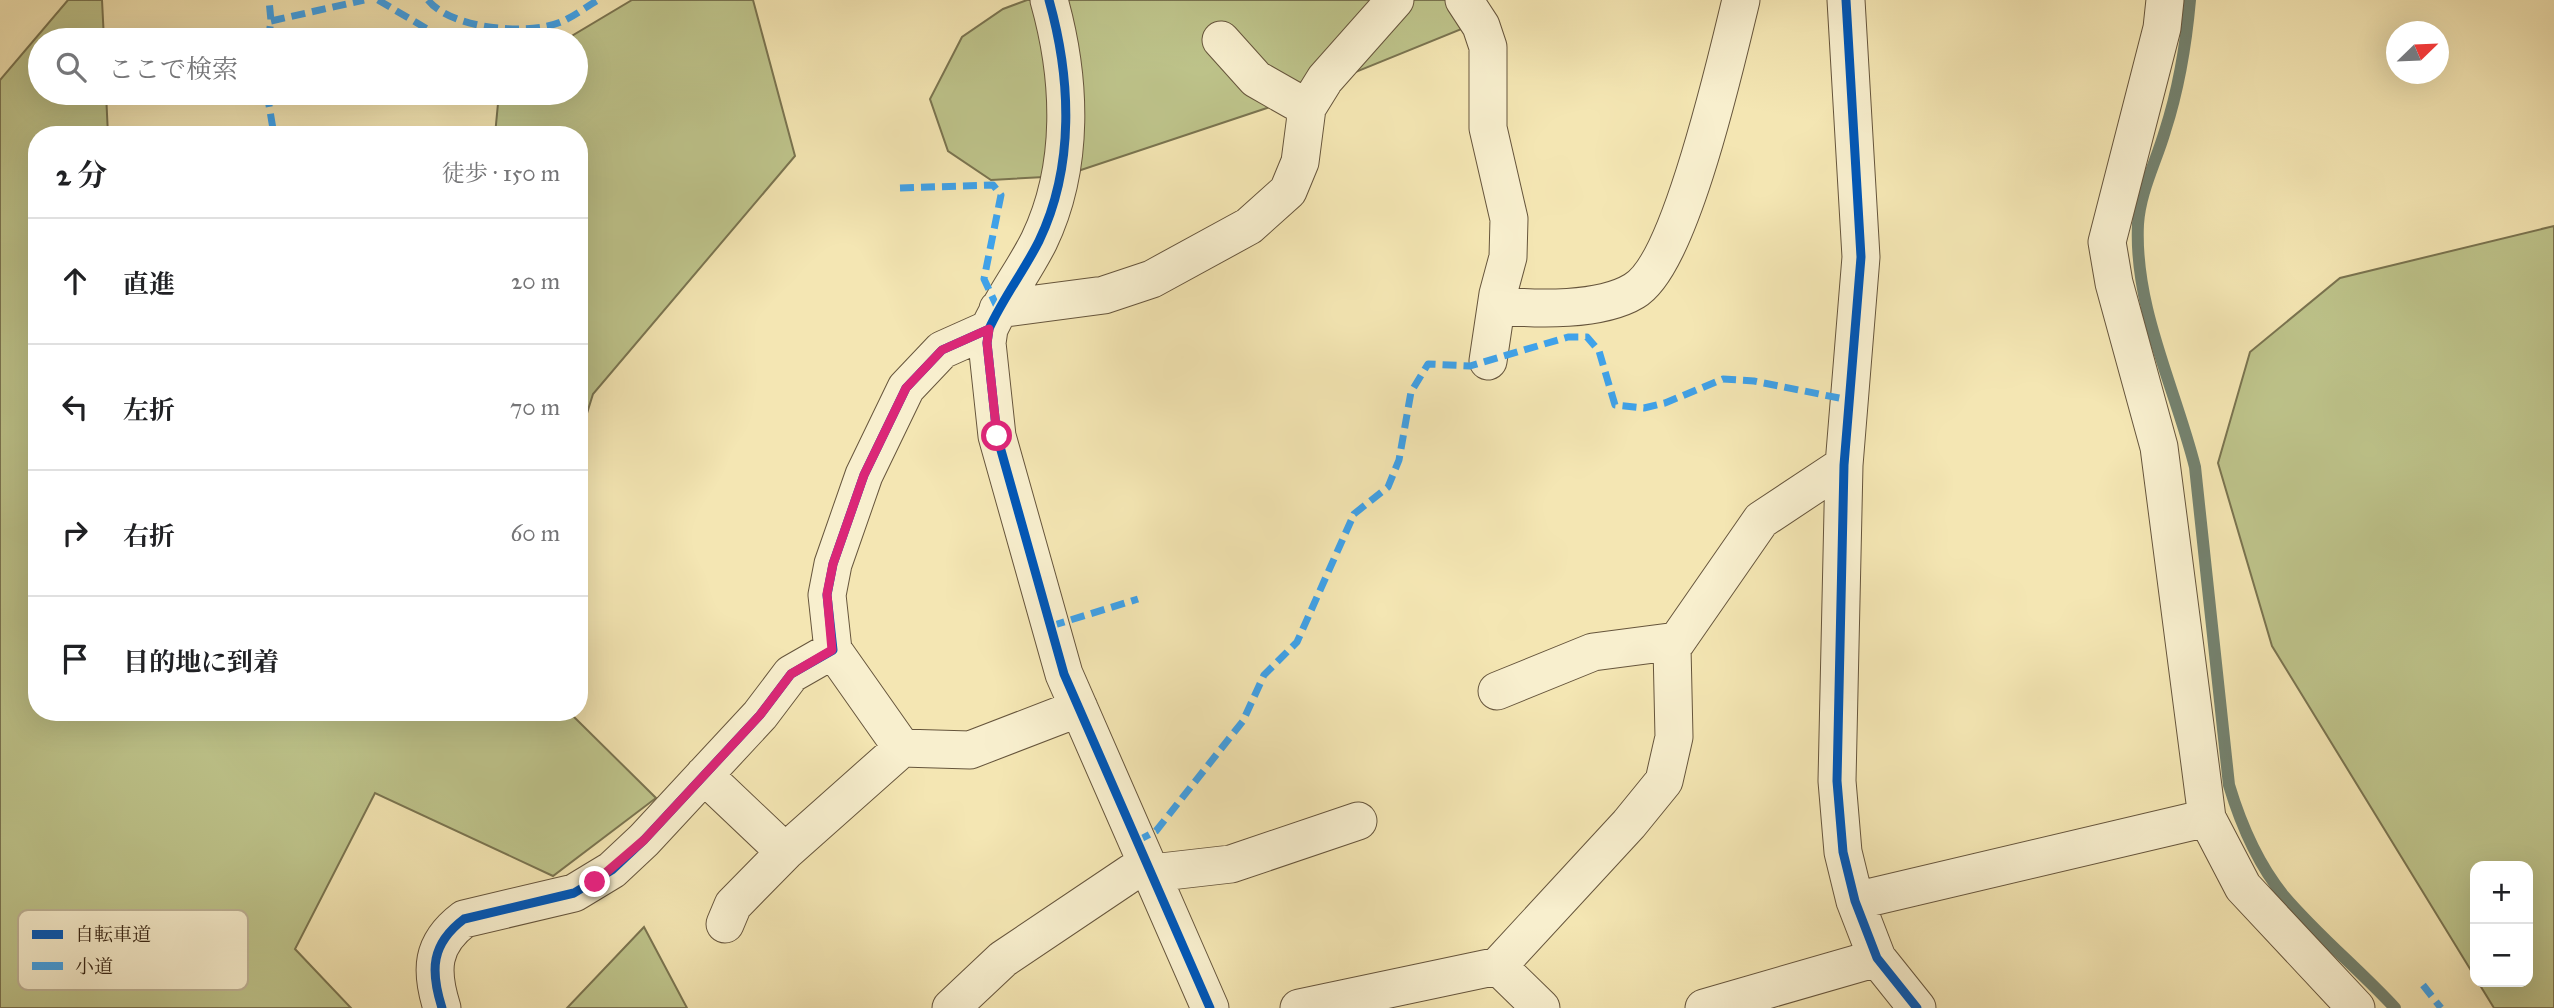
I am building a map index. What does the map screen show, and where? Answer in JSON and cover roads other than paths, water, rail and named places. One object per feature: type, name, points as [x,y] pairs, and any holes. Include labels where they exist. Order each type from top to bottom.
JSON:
[{"type":"street","points":[[1049,0],[1057,29],[1067,101],[1060,189],[1039,242],[994,319],[987,343],[997,436],[1064,674],[1150,871],[1202,1005]]},
{"type":"street","points":[[902,748],[832,650],[827,594],[833,564],[864,475],[906,388],[942,350],[994,319],[1104,295],[1152,279],[1249,226],[1287,191],[1300,162],[1307,108],[1325,79],[1395,0]]},
{"type":"street","points":[[1464,0],[1481,26],[1488,47],[1488,128],[1509,219],[1508,257],[1498,294],[1499,305],[1488,361]]},
{"type":"street","points":[[1499,305],[1531,309],[1618,299],[1637,290],[1651,275],[1663,258],[1681,210],[1741,0]]},
{"type":"street","points":[[1846,0],[1861,257],[1844,465],[1837,781],[1843,852],[1855,901],[1877,958],[1917,1008]]},
{"type":"street","points":[[2165,0],[2162,28],[2107,242],[2114,283],[2159,447],[2207,818],[2243,887],[2356,1008]]},
{"type":"street","points":[[1221,40],[1256,79],[1307,108]]},
{"type":"street","points":[[1299,1008],[1345,1002],[1498,966],[1629,824],[1664,781],[1674,737],[1672,648],[1761,520],[1844,465]]},
{"type":"street","points":[[1497,691],[1593,652],[1677,641]]},
{"type":"street","points":[[442,1008],[435,988],[435,952],[450,930],[464,919],[574,893],[595,882],[644,840],[760,715],[791,674],[832,650]]},
{"type":"street","points":[[725,924],[733,905],[785,852],[902,748],[970,750],[1079,708]]},
{"type":"street","points":[[704,775],[785,852]]},
{"type":"street","points":[[1855,901],[2207,818]]},
{"type":"street","points":[[951,1008],[1003,959],[1131,873],[1231,863],[1358,821]]},
{"type":"street","points":[[1704,1008],[1877,958]]},
{"type":"street","points":[[1498,966],[1541,1008]]},
{"type":"waterway","points":[[2190,0],[2174,99],[2139,212],[2138,255],[2142,286],[2157,347],[2195,467],[2229,785],[2251,843],[2274,883],[2311,925],[2395,1008]]}]
